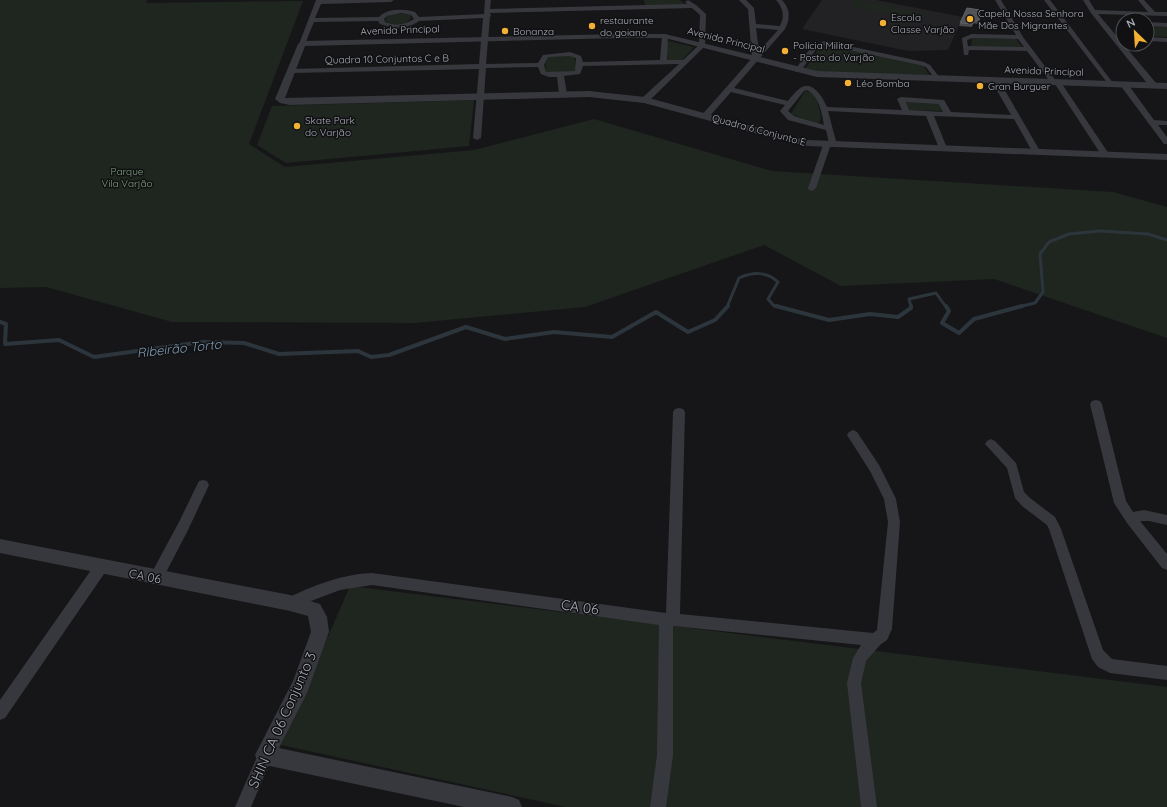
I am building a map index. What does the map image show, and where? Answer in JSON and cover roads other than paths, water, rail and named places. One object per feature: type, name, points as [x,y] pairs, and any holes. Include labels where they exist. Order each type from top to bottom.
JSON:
[{"type":"street","points":[[292,71],[319,1],[391,0]]},
{"type":"street","points":[[477,138],[488,0]]},
{"type":"street","points":[[589,0],[590,9]]},
{"type":"street","points":[[641,0],[643,7]]},
{"type":"street","points":[[645,100],[702,46],[703,14],[686,0]]},
{"type":"street","points":[[742,0],[750,8],[756,60]]},
{"type":"street","points":[[705,116],[783,28],[787,18],[783,4],[779,0]]},
{"type":"street","points":[[998,0],[1020,37],[1056,82],[1105,154]]},
{"type":"street","points":[[1047,0],[1111,84]]},
{"type":"street","points":[[1086,0],[1093,12],[1115,34]]},
{"type":"street","points":[[1141,0],[1149,12]]},
{"type":"street","points":[[381,19],[382,23],[389,26],[398,26],[413,22],[417,19],[488,14],[538,8],[590,9],[694,6]]},
{"type":"street","points":[[311,20],[381,19],[384,15],[401,8],[414,13],[417,19]]},
{"type":"street","points":[[1093,12],[1115,12]]},
{"type":"street","points":[[1155,13],[1167,14]]},
{"type":"street","points":[[1155,19],[1159,24]]},
{"type":"street","points":[[1155,24],[1167,25]]},
{"type":"street","points":[[393,41],[398,26]]},
{"type":"street","points":[[753,26],[783,28]]},
{"type":"street","points":[[663,62],[665,36]]},
{"type":"street","name":"Avenida Principal","points":[[302,44],[665,36],[756,60],[817,74],[1167,86]]},
{"type":"street","points":[[1020,37],[972,36],[964,39],[966,51],[1030,49]]},
{"type":"street","points":[[1155,39],[1167,40]]},
{"type":"street","points":[[798,70],[815,48],[818,45],[825,43],[922,63],[928,66],[937,78]]},
{"type":"street","points":[[1129,52],[1153,85]]},
{"type":"street","points":[[570,54],[578,55],[580,64],[578,73],[560,75],[544,74],[541,65],[544,57],[547,55],[570,54]]},
{"type":"street","points":[[580,64],[684,62]]},
{"type":"street","name":"Quadra 10 Conjuntos C e B","points":[[292,71],[541,65]]},
{"type":"street","name":"Quadra 6 Conjunto E","points":[[292,71],[281,96],[281,101],[290,102],[589,94],[645,100],[795,141],[832,145],[1036,151],[1167,157]]},
{"type":"street","points":[[560,75],[563,94]]},
{"type":"street","points":[[995,80],[1036,151]]},
{"type":"street","points":[[1124,85],[1167,142]]},
{"type":"street","points":[[729,90],[790,104],[800,90],[805,88],[816,92],[824,109],[832,145],[812,188]]},
{"type":"street","points":[[906,112],[901,100],[941,102],[948,114]]},
{"type":"street","name":"Quadra 6 Conjunto E","points":[[790,104],[784,111],[791,118],[828,128]]},
{"type":"street","points":[[824,109],[1015,117]]},
{"type":"street","points":[[929,114],[943,148]]},
{"type":"street","points":[[1151,122],[1167,123]]},
{"type":"street","points":[[1096,404],[1120,503],[1167,564]]},
{"type":"street","points":[[658,807],[666,755],[669,620],[679,412]]},
{"type":"street","points":[[853,435],[875,468],[890,499],[894,522],[885,629],[882,635],[874,640],[860,658],[854,683],[868,807]]},
{"type":"street","points":[[991,444],[1012,466],[1019,494],[1026,502],[1051,521],[1097,654],[1103,662],[1110,666],[1167,673]]},
{"type":"street","points":[[156,578],[184,526],[203,485]]},
{"type":"street","points":[[1131,519],[1140,515],[1149,515],[1167,520]]},
{"type":"street","name":"CA 06","points":[[0,546],[314,610]]},
{"type":"street","points":[[0,713],[101,567]]},
{"type":"street","name":"CA 06","points":[[290,604],[336,584],[356,579],[372,579],[669,620],[874,640]]},
{"type":"street","name":"SHIN CA 06 Conjunto 3","points":[[243,807],[266,755],[300,686],[320,632],[318,617],[314,610]]},
{"type":"street","points":[[266,755],[512,807]]},
{"type":"waterway","name":"Ribeirão Torto","points":[[1020,306],[1035,303],[1043,292],[1040,254],[1049,242],[1069,234],[1100,231],[1148,234],[1167,240]]},
{"type":"waterway","name":"Ribeirão Torto","points":[[727,307],[739,278],[754,274],[764,274],[774,278],[778,282],[768,299],[774,306],[779,307]]},
{"type":"waterway","name":"Ribeirão Torto","points":[[911,307],[909,299],[936,293],[946,307]]},
{"type":"waterway","name":"Ribeirão Torto","points":[[0,322],[6,324],[5,344],[59,340],[94,357],[202,342],[244,343],[279,354],[358,351],[371,357],[389,355],[466,327],[505,339],[554,332],[612,337],[656,312],[688,332],[715,320],[728,306]]},
{"type":"waterway","name":"Ribeirão Torto","points":[[946,306],[949,311],[942,323],[959,333],[974,319],[1020,306]]},
{"type":"waterway","name":"Ribeirão Torto","points":[[779,307],[829,320],[870,314],[898,317],[911,307]]},
{"type":"place","name":"Capela Nossa Senhora Mãe Dos Migrantes","points":[[970,19]]},
{"type":"place","name":"Escola Classe Varjão","points":[[883,23]]},
{"type":"place","name":"restaurante do goiano","points":[[592,26]]},
{"type":"place","name":"Bonanza","points":[[505,31]]},
{"type":"place","name":"Polícia Militar - Posto do Varjão","points":[[785,51]]},
{"type":"place","name":"Léo Bomba","points":[[848,83]]},
{"type":"place","name":"Gran Burguer","points":[[980,86]]},
{"type":"place","name":"Skate Park do Varjão","points":[[297,126]]},
{"type":"park label","name":"Parque Vila Varjão","points":[[127,176]]}]
